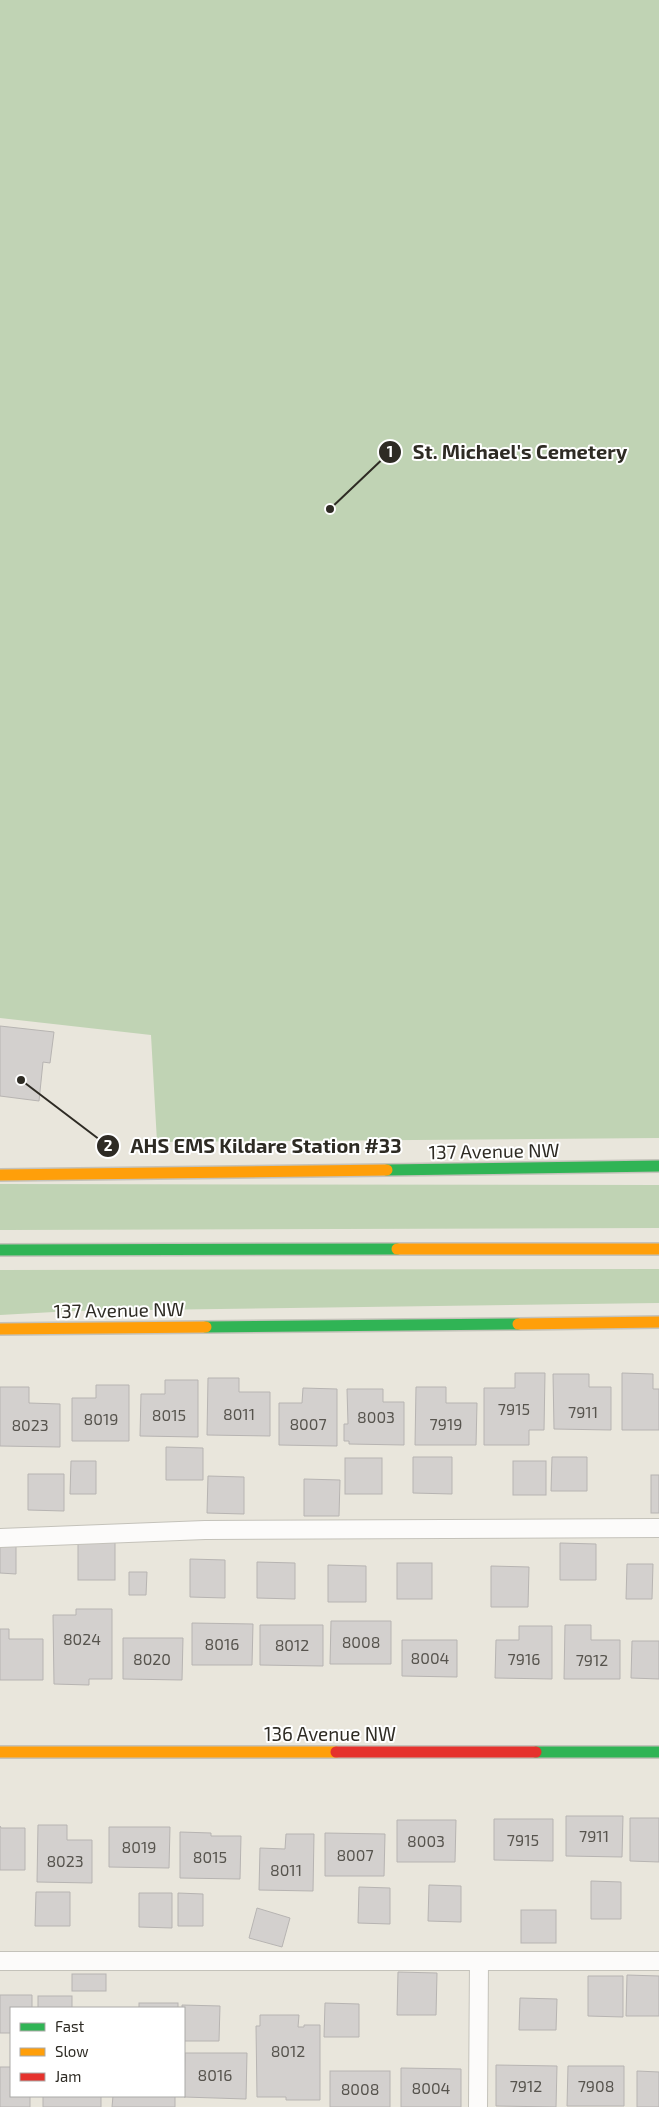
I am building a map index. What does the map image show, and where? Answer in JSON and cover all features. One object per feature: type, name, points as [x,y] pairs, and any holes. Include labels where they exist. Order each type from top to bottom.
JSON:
[{"type":"main road","name":"137 Avenue NW","points":[[0,1174],[659,1166]]},
{"type":"main road","points":[[0,1250],[659,1249]]},
{"type":"main road","name":"137 Avenue NW","points":[[0,1329],[659,1322]]},
{"type":"main road","name":"136 Avenue NW","points":[[0,1752],[659,1752]]},
{"type":"lane","points":[[0,1538],[205,1530],[659,1528]]},
{"type":"lane","points":[[478,2107],[479,1961]]},
{"type":"lane","points":[[0,1962],[659,1961]]},
{"type":"green space","points":[[0,0],[659,0],[659,1138],[157,1142],[151,1035],[0,1018]]},
{"type":"green space","points":[[0,1184],[659,1185],[659,1228],[0,1230]]},
{"type":"green space","points":[[659,1269],[659,1303],[72,1311],[0,1315],[0,1270]]},
{"type":"building","points":[[0,1026],[54,1032],[50,1063],[43,1062],[39,1101],[0,1096]]},
{"type":"building","points":[[515,1373],[545,1373],[544,1430],[529,1430],[529,1445],[484,1445],[484,1388],[515,1388]]},
{"type":"building","points":[[622,1373],[653,1374],[653,1389],[659,1389],[659,1430],[622,1430]]},
{"type":"building","points":[[553,1374],[589,1374],[589,1387],[611,1387],[611,1430],[554,1429]]},
{"type":"building","points":[[208,1378],[239,1378],[239,1392],[270,1392],[270,1436],[207,1435]]},
{"type":"building","points":[[165,1380],[198,1380],[198,1437],[140,1436],[141,1394],[165,1394]]},
{"type":"building","points":[[96,1385],[129,1385],[129,1441],[72,1441],[72,1398],[96,1398]]},
{"type":"building","points":[[0,1387],[29,1387],[29,1403],[60,1404],[60,1447],[0,1446]]},
{"type":"building","points":[[416,1387],[446,1387],[446,1403],[477,1403],[476,1445],[415,1445]]},
{"type":"building","points":[[303,1388],[337,1389],[337,1446],[279,1445],[279,1403],[302,1403]]},
{"type":"building","points":[[347,1389],[383,1389],[383,1402],[404,1402],[404,1445],[349,1444],[349,1441],[344,1441],[344,1424],[348,1424]]},
{"type":"building","points":[[166,1447],[203,1448],[203,1480],[166,1480]]},
{"type":"building","points":[[413,1457],[452,1457],[452,1494],[413,1493]]},
{"type":"building","points":[[552,1457],[587,1457],[587,1491],[551,1491]]},
{"type":"building","points":[[345,1458],[382,1458],[382,1494],[345,1494]]},
{"type":"building","points":[[71,1461],[96,1461],[96,1494],[70,1494]]},
{"type":"building","points":[[513,1461],[546,1461],[546,1495],[513,1495]]},
{"type":"building","points":[[28,1474],[64,1474],[64,1511],[28,1510]]},
{"type":"building","points":[[651,1475],[659,1475],[659,1513],[651,1513]]},
{"type":"building","points":[[208,1476],[244,1477],[244,1514],[207,1513]]},
{"type":"building","points":[[304,1479],[340,1480],[339,1516],[304,1516]]},
{"type":"building","points":[[78,1541],[115,1541],[115,1580],[78,1580]]},
{"type":"building","points":[[0,1542],[16,1542],[16,1574],[0,1573]]},
{"type":"building","points":[[560,1543],[596,1544],[596,1580],[560,1580]]},
{"type":"building","points":[[190,1559],[225,1560],[225,1598],[190,1597]]},
{"type":"building","points":[[257,1562],[295,1563],[295,1599],[257,1598]]},
{"type":"building","points":[[397,1563],[432,1563],[432,1599],[397,1599]]},
{"type":"building","points":[[627,1564],[653,1564],[652,1599],[626,1599]]},
{"type":"building","points":[[328,1565],[366,1566],[366,1602],[328,1602]]},
{"type":"building","points":[[491,1566],[529,1567],[528,1607],[491,1607]]},
{"type":"building","points":[[129,1572],[147,1572],[146,1595],[129,1595]]},
{"type":"building","points":[[76,1609],[112,1609],[112,1679],[89,1679],[89,1685],[54,1684],[53,1615],[76,1615]]},
{"type":"building","points":[[331,1621],[391,1621],[391,1664],[330,1664]]},
{"type":"building","points":[[192,1623],[253,1624],[252,1665],[192,1665]]},
{"type":"building","points":[[260,1625],[323,1625],[323,1666],[260,1665]]},
{"type":"building","points":[[565,1625],[591,1625],[591,1640],[620,1640],[620,1679],[564,1679]]},
{"type":"building","points":[[519,1626],[552,1626],[552,1679],[495,1678],[496,1640],[519,1640]]},
{"type":"building","points":[[0,1629],[9,1629],[9,1639],[43,1639],[43,1680],[0,1680]]},
{"type":"building","points":[[123,1638],[183,1638],[182,1680],[123,1679]]},
{"type":"building","points":[[402,1640],[457,1640],[457,1677],[402,1676]]},
{"type":"building","points":[[632,1641],[659,1641],[659,1679],[631,1678]]},
{"type":"building","points":[[566,1816],[623,1816],[622,1857],[566,1856]]},
{"type":"building","points":[[630,1818],[659,1818],[659,1862],[630,1861]]},
{"type":"building","points":[[494,1819],[553,1819],[553,1861],[494,1860]]},
{"type":"building","points":[[397,1820],[456,1820],[455,1862],[397,1862]]},
{"type":"building","points":[[38,1825],[67,1825],[67,1840],[92,1840],[92,1883],[37,1882]]},
{"type":"building","points":[[0,1826],[1,1828],[25,1828],[25,1870],[0,1870]]},
{"type":"building","points":[[109,1827],[170,1827],[169,1868],[109,1867]]},
{"type":"building","points":[[180,1832],[211,1833],[211,1836],[241,1836],[240,1879],[180,1878]]},
{"type":"building","points":[[325,1833],[385,1834],[384,1876],[325,1876]]},
{"type":"building","points":[[286,1834],[314,1834],[313,1891],[259,1890],[260,1848],[285,1849]]},
{"type":"building","points":[[591,1881],[621,1882],[621,1919],[591,1919]]},
{"type":"building","points":[[429,1885],[461,1886],[461,1922],[428,1921]]},
{"type":"building","points":[[359,1887],[390,1888],[390,1924],[358,1923]]},
{"type":"building","points":[[36,1892],[70,1892],[70,1926],[35,1926]]},
{"type":"building","points":[[139,1893],[172,1893],[172,1928],[139,1927]]},
{"type":"building","points":[[178,1893],[203,1894],[203,1926],[178,1926]]},
{"type":"building","points":[[257,1908],[290,1918],[282,1947],[249,1938]]},
{"type":"building","points":[[521,1910],[556,1910],[556,1943],[521,1943]]},
{"type":"building","points":[[398,1972],[437,1973],[436,2015],[397,2015]]},
{"type":"building","points":[[72,1974],[106,1974],[106,1991],[72,1991]]},
{"type":"building","points":[[627,1975],[659,1976],[659,2016],[626,2016]]},
{"type":"building","points":[[588,1976],[623,1976],[623,2017],[588,2016]]},
{"type":"building","points":[[0,1995],[32,1995],[32,2007],[10,2007],[10,2033],[0,2033]]},
{"type":"building","points":[[38,1996],[72,1996],[72,2007],[38,2007]]},
{"type":"building","points":[[520,1998],[557,1999],[556,2030],[519,2030]]},
{"type":"building","points":[[139,2003],[178,2003],[178,2007],[139,2007]]},
{"type":"building","points":[[325,2003],[359,2004],[359,2037],[324,2037]]},
{"type":"building","points":[[182,2005],[220,2006],[219,2041],[185,2041],[185,2007],[182,2007]]},
{"type":"building","points":[[260,2015],[299,2015],[298,2027],[320,2025],[320,2100],[286,2100],[286,2097],[257,2097],[256,2026],[260,2026]]},
{"type":"building","points":[[185,2053],[247,2053],[246,2099],[184,2097]]},
{"type":"building","points":[[496,2065],[557,2066],[556,2107],[496,2106]]},
{"type":"building","points":[[568,2066],[624,2066],[624,2106],[567,2106]]},
{"type":"building","points":[[0,2067],[10,2067],[10,2097],[30,2097],[30,2107],[0,2107]]},
{"type":"building","points":[[401,2068],[461,2069],[461,2107],[401,2107]]},
{"type":"building","points":[[330,2071],[390,2071],[390,2107],[330,2107]]},
{"type":"building","points":[[637,2071],[659,2072],[659,2107],[637,2107]]},
{"type":"building","points":[[43,2097],[101,2097],[101,2107],[43,2107]]},
{"type":"building","points":[[113,2097],[175,2097],[175,2107],[112,2107]]},
{"type":"traffic: fast","points":[[387,1170],[659,1166]]},
{"type":"traffic: fast","points":[[0,1250],[397,1249]]},
{"type":"traffic: fast","points":[[206,1327],[518,1324]]},
{"type":"traffic: fast","points":[[536,1752],[659,1752]]},
{"type":"traffic: slow","points":[[0,1175],[387,1170]]},
{"type":"traffic: slow","points":[[397,1249],[659,1249]]},
{"type":"traffic: slow","points":[[518,1324],[659,1322]]},
{"type":"traffic: slow","points":[[0,1329],[206,1327]]},
{"type":"traffic: slow","points":[[0,1752],[336,1752]]},
{"type":"traffic: jam","points":[[336,1752],[536,1752]]},
{"type":"place","name":"St. Michael's Cemetery","points":[[330,509]]},
{"type":"place","name":"AHS EMS Kildare Station #33","points":[[21,1080]]}]
